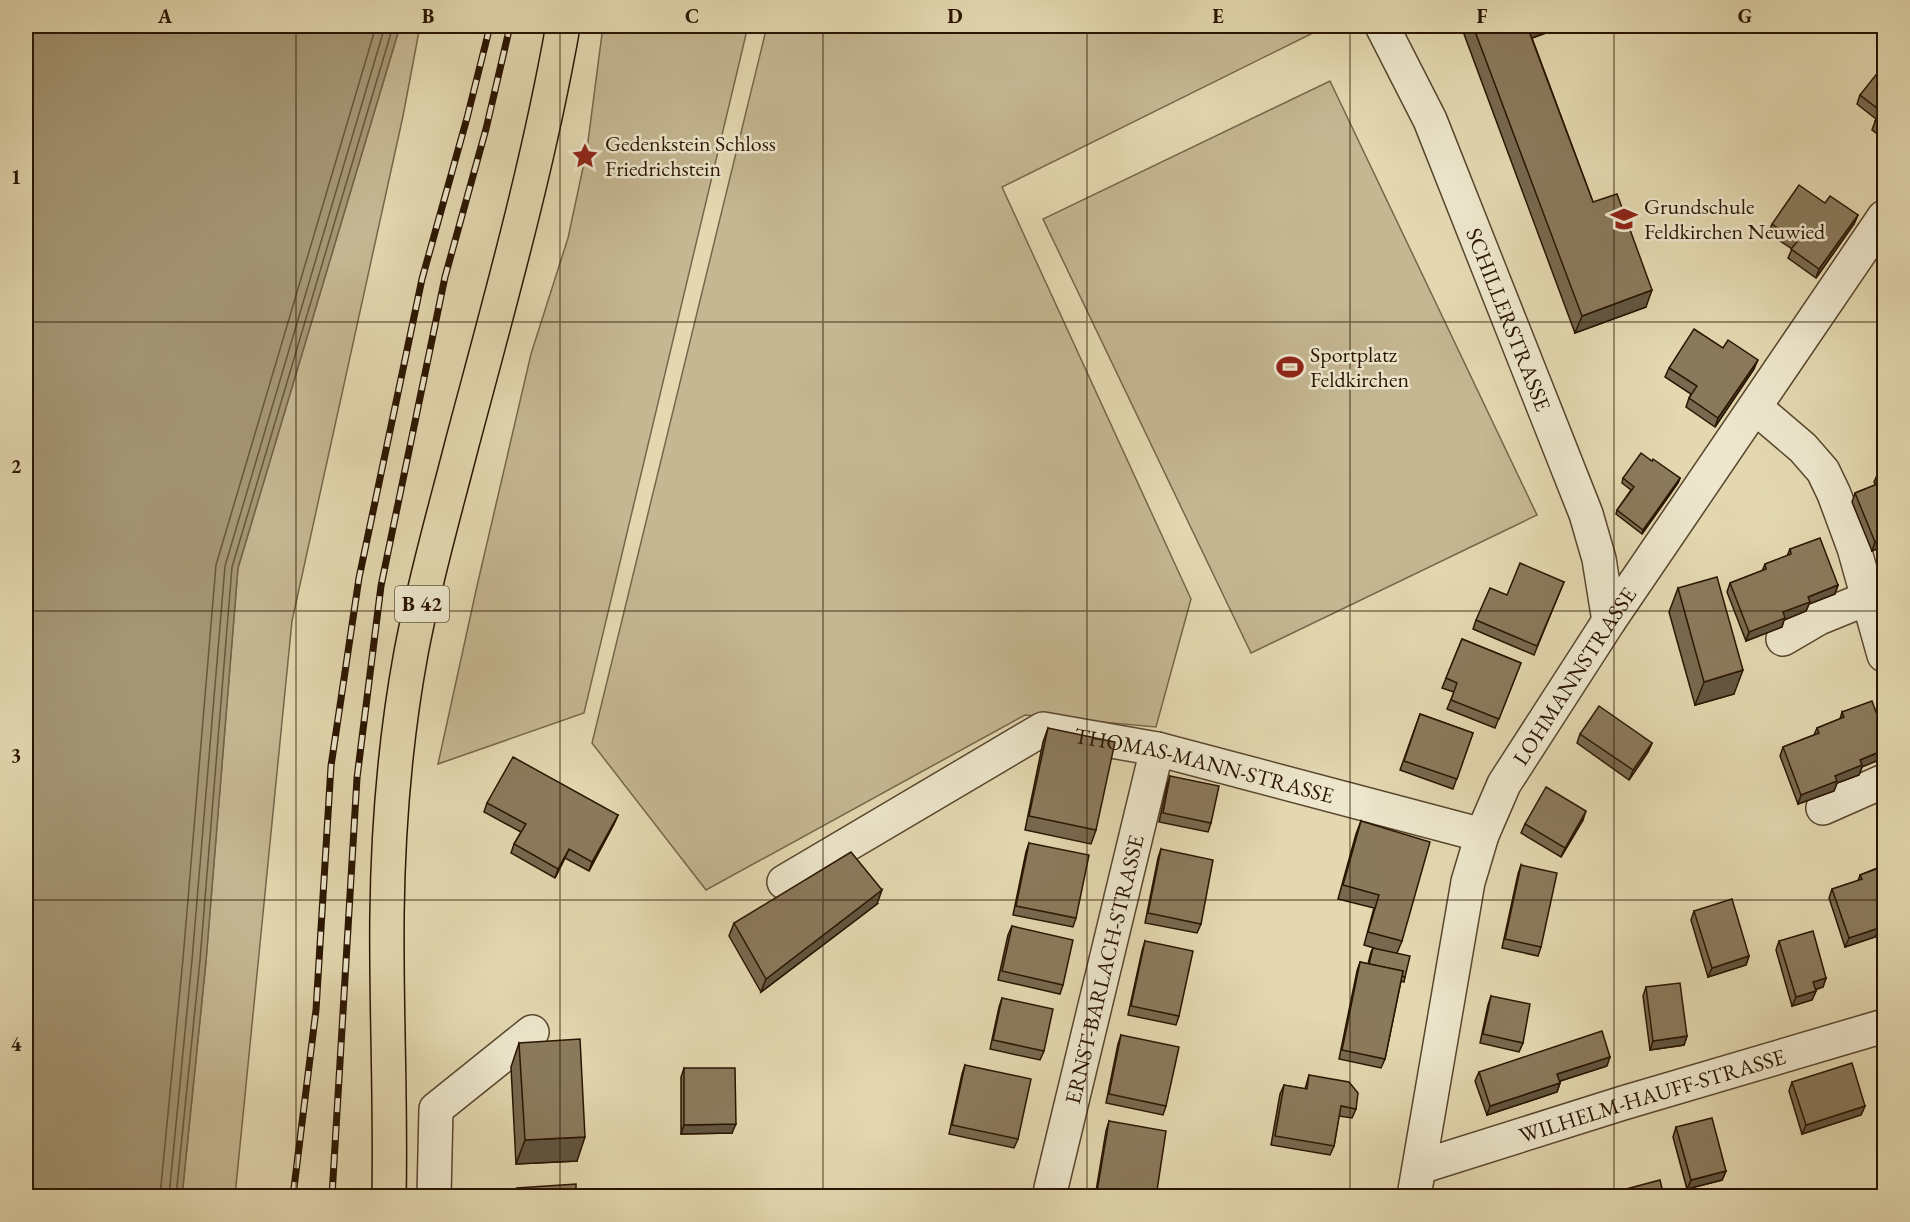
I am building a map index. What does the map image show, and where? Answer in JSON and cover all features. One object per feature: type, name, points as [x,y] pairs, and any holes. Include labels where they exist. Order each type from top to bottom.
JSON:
[{"type":"main road","name":"B 42","points":[[389,1197],[387,915],[393,785],[401,720],[411,654],[425,588],[521,222],[550,96],[562,26]]},
{"type":"street","name":"SCHILLERSTRASSE","points":[[1383,26],[1430,120],[1586,514],[1599,559],[1609,621]]},
{"type":"street","name":"LOHMANNSTRASSE","points":[[1417,1182],[1468,882],[1482,835],[1504,784],[1609,621],[1884,217]]},
{"type":"street","points":[[1756,408],[1803,448],[1822,471],[1834,494],[1871,576],[1884,655]]},
{"type":"street","points":[[1783,639],[1819,618],[1871,576]]},
{"type":"street","name":"THOMAS-MANN-STRASSE","points":[[784,882],[1042,729],[1157,749],[1482,835]]},
{"type":"street","name":"ERNST-BARLACH-STRASSE","points":[[1051,1188],[1157,749]]},
{"type":"street","points":[[1823,808],[1884,781]]},
{"type":"street","name":"WILHELM-HAUFF-STRASSE","points":[[1417,1182],[1623,1103],[1884,1026]]},
{"type":"street","points":[[434,1197],[436,1109],[532,1032]]},
{"type":"shaded area","points":[[400,26],[420,26],[403,116],[292,621],[235,1196],[182,1196],[206,961],[238,568]]},
{"type":"shaded area","points":[[603,26],[748,26],[584,713],[438,764],[531,354],[568,238],[587,149]]},
{"type":"shaded area","points":[[767,26],[1327,26],[1002,187],[1191,599],[1156,727],[1025,715],[706,890],[592,743]]},
{"type":"shaded area","name":"Sportplatz Feldkirchen","points":[[1330,81],[1537,515],[1251,653],[1043,219]]},
{"type":"water","points":[[26,26],[400,26],[238,568],[206,961],[182,1196],[26,1196]]},
{"type":"building","points":[[1473,26],[1527,26],[1593,202],[1617,194],[1652,290],[1582,316]]},
{"type":"building","points":[[1879,71],[1884,75],[1884,128],[1875,121],[1882,112],[1860,95]]},
{"type":"building","points":[[1799,185],[1825,203],[1830,196],[1858,215],[1819,269],[1791,249],[1797,242],[1772,224]]},
{"type":"building","points":[[1694,329],[1723,348],[1728,340],[1758,360],[1718,418],[1689,398],[1697,386],[1669,368]]},
{"type":"building","points":[[1641,453],[1680,478],[1643,530],[1617,510],[1634,487],[1623,478]]},
{"type":"building","points":[[1884,470],[1884,538],[1875,542],[1855,493],[1882,482],[1878,473]]},
{"type":"building","points":[[1820,538],[1838,585],[1808,597],[1810,602],[1783,612],[1785,618],[1749,632],[1730,583],[1766,569],[1765,564],[1791,554],[1790,549]]},
{"type":"building","points":[[1520,563],[1564,582],[1537,646],[1476,620],[1490,588],[1507,595]]},
{"type":"building","points":[[1717,577],[1743,670],[1704,682],[1678,588]]},
{"type":"building","points":[[1462,639],[1521,663],[1499,719],[1451,700],[1457,683],[1446,678]]},
{"type":"building","points":[[1872,701],[1884,734],[1884,750],[1860,760],[1862,765],[1835,776],[1837,781],[1801,795],[1783,747],[1819,733],[1817,728],[1844,717],[1842,712]]},
{"type":"building","points":[[1599,706],[1652,743],[1633,770],[1580,734]]},
{"type":"building","points":[[1420,714],[1473,733],[1457,779],[1404,761]]},
{"type":"building","points":[[1048,728],[1115,742],[1096,830],[1029,816]]},
{"type":"building","points":[[513,757],[618,815],[592,862],[569,849],[558,869],[514,844],[526,824],[487,803]]},
{"type":"building","points":[[1170,776],[1219,786],[1211,823],[1163,813]]},
{"type":"building","points":[[1546,787],[1586,811],[1565,848],[1525,824]]},
{"type":"building","points":[[1361,821],[1430,842],[1402,941],[1368,932],[1379,895],[1343,885]]},
{"type":"building","points":[[1029,843],[1089,855],[1076,918],[1016,906]]},
{"type":"building","points":[[1161,849],[1213,860],[1201,924],[1148,913]]},
{"type":"building","points":[[851,852],[882,890],[766,979],[734,923]]},
{"type":"building","points":[[1521,865],[1557,873],[1541,947],[1505,939]]},
{"type":"building","points":[[1884,866],[1884,921],[1877,924],[1879,928],[1849,938],[1832,889],[1862,879],[1860,875]]},
{"type":"building","points":[[1732,899],[1749,956],[1712,968],[1694,911]]},
{"type":"building","points":[[1012,926],[1073,940],[1063,985],[1002,971]]},
{"type":"building","points":[[1813,931],[1826,978],[1813,982],[1816,991],[1796,997],[1779,941]]},
{"type":"building","points":[[1145,941],[1193,951],[1179,1016],[1131,1006]]},
{"type":"building","points":[[1373,948],[1410,956],[1405,977],[1402,976],[1403,971],[1369,964]]},
{"type":"building","points":[[1360,962],[1403,971],[1385,1059],[1342,1050]]},
{"type":"building","points":[[1680,983],[1687,1036],[1653,1041],[1646,987]]},
{"type":"building","points":[[1491,996],[1530,1004],[1523,1043],[1483,1034]]},
{"type":"building","points":[[1002,998],[1053,1009],[1044,1051],[993,1040]]},
{"type":"building","points":[[1602,1031],[1610,1057],[1557,1074],[1560,1083],[1490,1106],[1479,1072]]},
{"type":"building","points":[[1121,1035],[1179,1047],[1166,1106],[1109,1094]]},
{"type":"building","points":[[580,1039],[585,1137],[525,1140],[519,1043]]},
{"type":"building","points":[[1852,1063],[1865,1106],[1806,1125],[1792,1082]]},
{"type":"building","points":[[965,1065],[1031,1079],[1018,1139],[952,1125]]},
{"type":"building","points":[[684,1068],[735,1068],[736,1124],[684,1125]]},
{"type":"building","points":[[1309,1075],[1349,1082],[1358,1093],[1356,1109],[1341,1106],[1334,1146],[1275,1136],[1284,1085],[1307,1089]]},
{"type":"building","points":[[1712,1118],[1726,1171],[1691,1180],[1676,1127]]},
{"type":"building","points":[[1109,1121],[1166,1131],[1156,1197],[1096,1197]]},
{"type":"building","points":[[1660,1180],[1664,1197],[1596,1197]]},
{"type":"building","points":[[576,1184],[576,1197],[518,1197],[517,1188]]},
{"type":"railway","points":[[293,1196],[316,1010],[331,766],[359,578],[422,279],[490,26]]},
{"type":"railway","points":[[332,1196],[357,778],[381,586],[445,277],[486,129],[510,26]]},
{"type":"place","name":"Gedenkstein Schloss Friedrichstein","points":[[585,156]]},
{"type":"place","name":"Grundschule Feldkirchen Neuwied","points":[[1624,219]]},
{"type":"place","name":"Sportplatz Feldkirchen","points":[[1290,367]]}]
